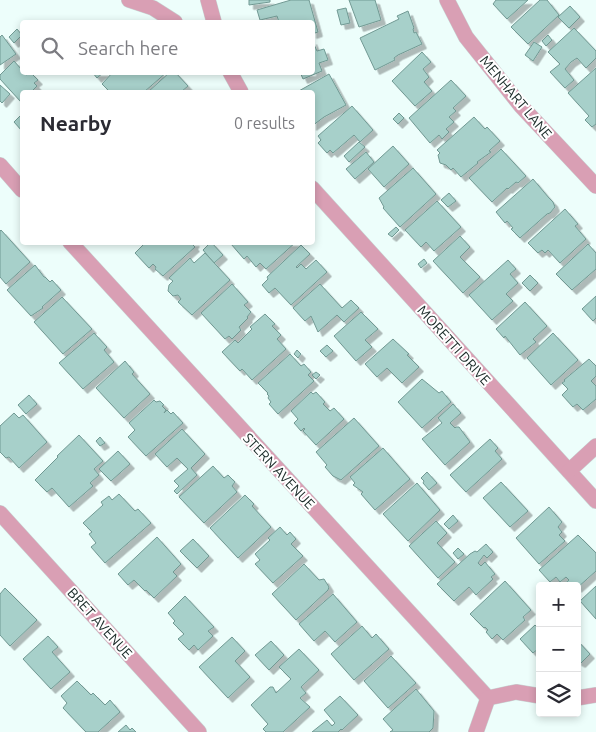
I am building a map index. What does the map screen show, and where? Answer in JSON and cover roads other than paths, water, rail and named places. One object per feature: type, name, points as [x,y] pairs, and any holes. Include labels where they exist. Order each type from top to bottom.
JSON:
[{"type":"street","points":[[129,0],[153,8],[172,20]]},
{"type":"street","points":[[208,0],[213,20]]},
{"type":"street","name":"MENHART LANE","points":[[447,0],[466,37],[515,99],[596,186]]},
{"type":"street","points":[[232,75],[240,90]]},
{"type":"street","points":[[0,165],[20,188]]},
{"type":"street","name":"MORETTI DRIVE","points":[[315,191],[596,501]]},
{"type":"street","name":"STERN AVENUE","points":[[73,245],[488,698]]},
{"type":"street","points":[[569,471],[596,446]]},
{"type":"street","name":"BRET AVENUE","points":[[0,513],[199,732]]},
{"type":"street","points":[[476,732],[488,698],[516,692],[536,695]]},
{"type":"street","points":[[581,697],[596,695]]}]
